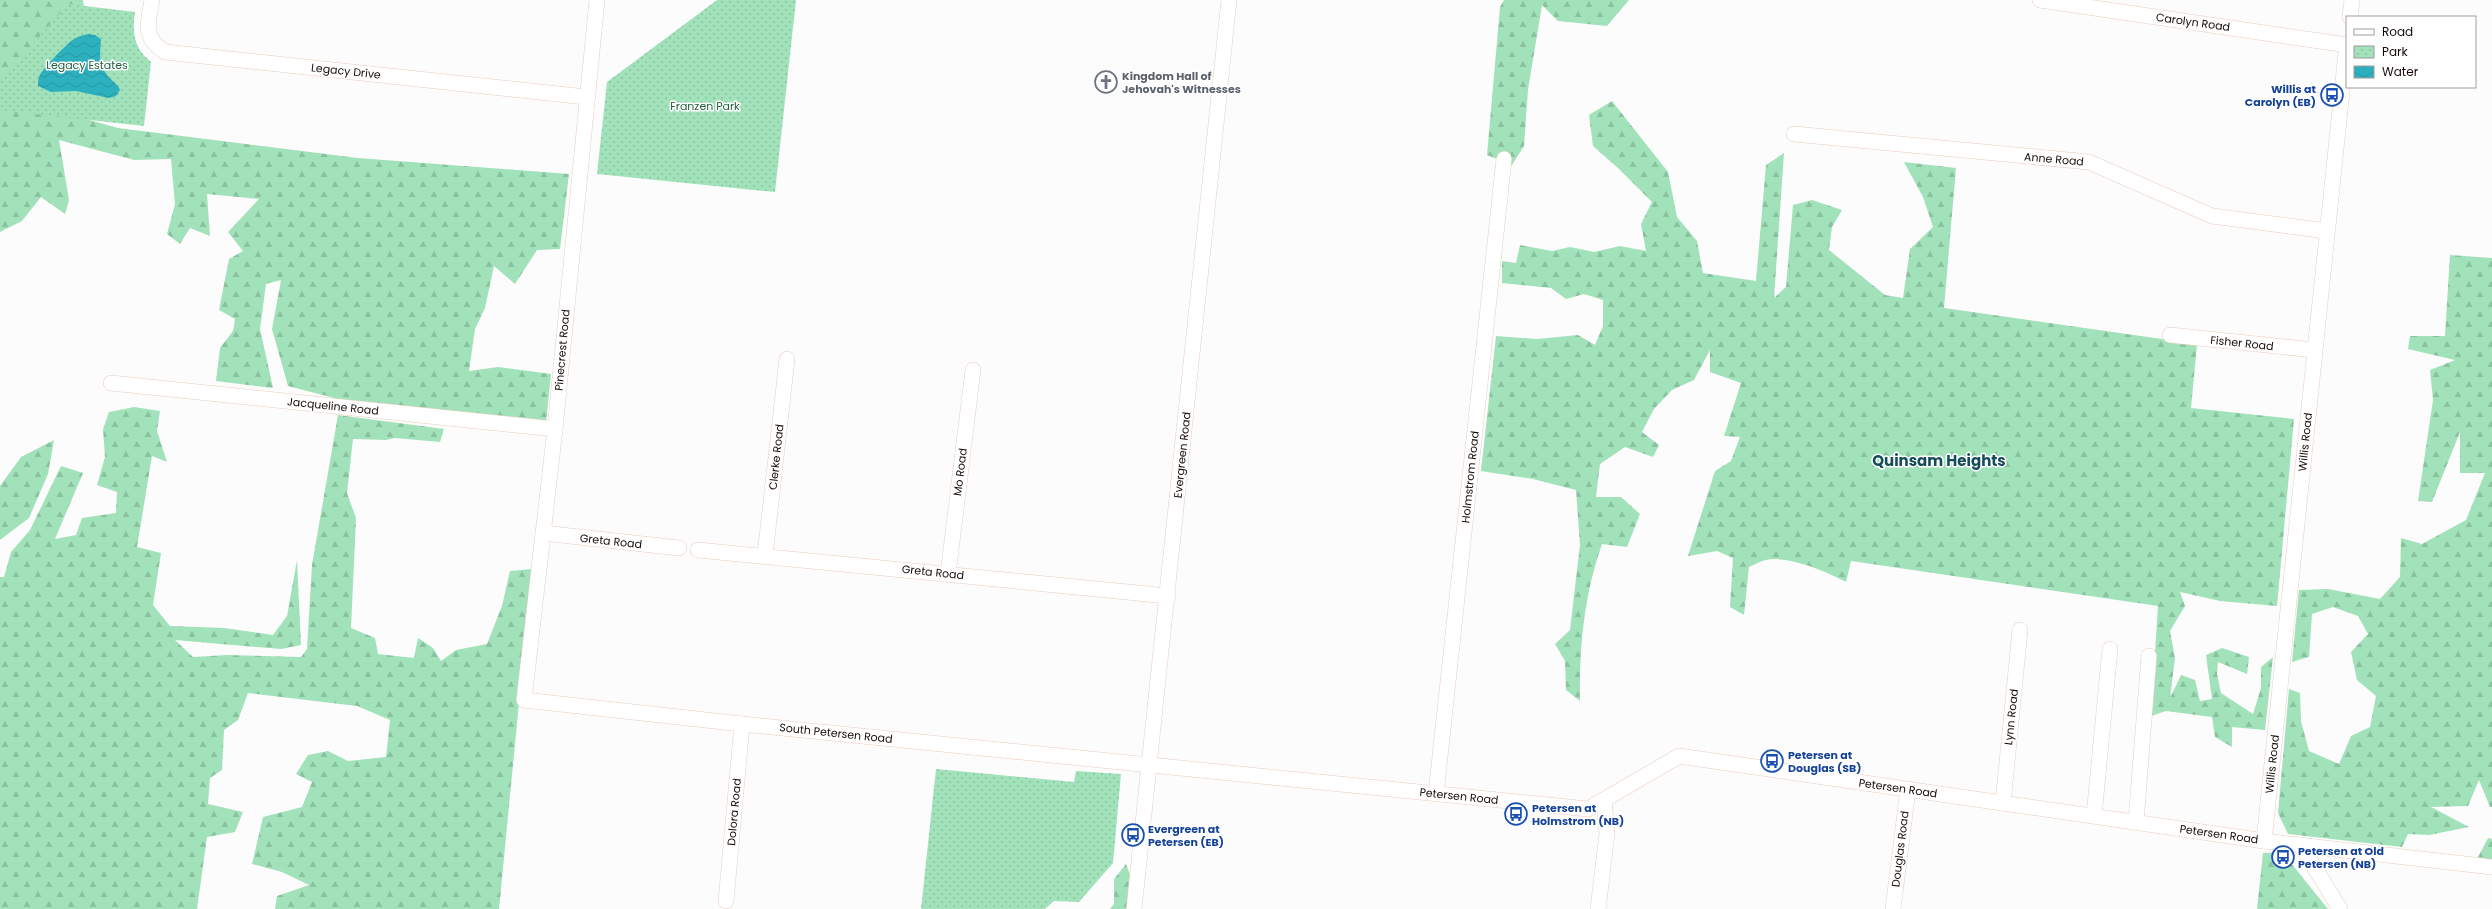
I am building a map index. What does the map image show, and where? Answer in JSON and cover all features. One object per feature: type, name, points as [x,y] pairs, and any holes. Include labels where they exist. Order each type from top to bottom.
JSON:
[{"type":"street","name":"Legacy Drive","points":[[152,0],[147,29],[153,44],[165,52],[586,97]]},
{"type":"street","name":"Pinecrest Road","points":[[524,700],[554,429],[586,97],[597,0]]},
{"type":"street","name":"Evergreen Road","points":[[1134,909],[1168,596],[1229,0]]},
{"type":"street","name":"Carolyn Road","points":[[2040,0],[2346,44]]},
{"type":"street","points":[[2350,16],[2352,0]]},
{"type":"street","name":"Willis Road","points":[[2264,841],[2346,53]]},
{"type":"street","name":"Anne Road","points":[[1794,134],[2089,162],[2212,216],[2327,231]]},
{"type":"street","name":"Holmstrom Road","points":[[1436,794],[1504,160]]},
{"type":"street","name":"Fisher Road","points":[[2170,336],[2314,350]]},
{"type":"street","name":"Clerke Road","points":[[764,555],[787,359]]},
{"type":"street","name":"Mo Road","points":[[948,574],[973,370]]},
{"type":"street","name":"Jacqueline Road","points":[[111,383],[554,429]]},
{"type":"street","name":"Greta Road","points":[[543,533],[679,548]]},
{"type":"street","name":"Greta Road","points":[[698,550],[764,555],[1168,596]]},
{"type":"street","name":"Lynn Road","points":[[2003,803],[2020,630]]},
{"type":"street","points":[[2094,816],[2110,649]]},
{"type":"street","points":[[2136,822],[2149,656]]},
{"type":"street","name":"South Petersen Road","points":[[524,700],[742,724],[1149,765]]},
{"type":"street","name":"Dolora Road","points":[[726,901],[742,724]]},
{"type":"street","name":"Petersen Road","points":[[1149,765],[1588,809],[1679,756],[2264,841],[2492,868]]},
{"type":"street","name":"Douglas Road","points":[[1893,909],[1908,789]]},
{"type":"street","points":[[1598,909],[1607,834],[1604,800]]},
{"type":"street","points":[[2301,845],[2340,909]]},
{"type":"green space","points":[[0,0],[83,0],[87,27],[50,109],[118,128],[358,158],[569,174],[560,249],[537,250],[515,284],[494,266],[485,308],[475,329],[469,371],[498,367],[551,374],[546,423],[346,401],[288,386],[272,329],[281,280],[266,284],[260,329],[273,388],[216,381],[220,348],[233,331],[235,319],[219,310],[229,259],[243,251],[228,232],[259,199],[207,194],[210,236],[190,228],[180,244],[167,234],[175,204],[171,159],[134,160],[59,140],[69,200],[65,214],[41,197],[22,221],[0,232]]},
{"type":"green space","name":"Franzen Park","points":[[717,0],[796,0],[775,192],[597,174],[607,82]]},
{"type":"green space","points":[[1504,0],[1629,0],[1607,26],[1558,21],[1542,5],[1528,90],[1524,146],[1512,165],[1487,155],[1500,7]]},
{"type":"green space","name":"Legacy Estates","points":[[68,4],[135,12],[134,33],[136,40],[145,57],[151,62],[144,126],[0,110],[0,81]]},
{"type":"green space","points":[[1612,101],[1668,172],[1677,217],[1697,241],[1703,273],[1756,281],[1766,165],[1784,153],[1774,298],[1786,287],[1793,205],[1812,200],[1842,210],[1832,227],[1829,250],[1885,295],[1903,298],[1910,249],[1933,227],[1923,197],[1904,162],[1956,168],[1944,308],[2197,344],[2191,408],[2294,419],[2277,606],[2220,601],[2180,592],[2185,606],[2170,631],[2175,658],[2170,698],[2181,675],[2195,680],[2200,701],[2212,699],[2206,655],[2222,648],[2249,657],[2247,674],[2218,662],[2217,674],[2221,693],[2253,714],[2261,688],[2261,667],[2273,657],[2265,730],[2232,727],[2232,747],[2215,737],[2212,717],[2166,711],[2151,716],[2158,606],[1851,561],[1846,582],[1807,565],[1775,559],[1759,562],[1749,567],[1744,615],[1730,607],[1733,558],[1717,551],[1688,556],[1715,471],[1731,461],[1740,437],[1724,436],[1741,383],[1710,372],[1710,350],[1694,380],[1672,390],[1654,409],[1642,432],[1659,445],[1653,457],[1625,447],[1600,464],[1596,497],[1621,497],[1640,514],[1627,547],[1602,544],[1591,582],[1584,621],[1580,661],[1580,701],[1566,690],[1565,661],[1555,644],[1570,630],[1580,545],[1576,490],[1533,479],[1481,471],[1496,336],[1537,339],[1578,335],[1595,345],[1603,326],[1603,300],[1584,294],[1566,299],[1551,288],[1502,283],[1502,261],[1516,263],[1520,245],[1552,251],[1570,247],[1594,252],[1620,246],[1646,251],[1641,224],[1652,202],[1618,168],[1593,146],[1589,115]]},
{"type":"green space","points":[[2450,255],[2492,258],[2492,807],[2490,807],[2479,780],[2468,806],[2431,807],[2469,827],[2429,835],[2408,834],[2402,847],[2288,834],[2278,813],[2289,689],[2300,693],[2301,721],[2309,751],[2339,764],[2351,736],[2370,727],[2376,696],[2357,680],[2351,652],[2368,634],[2358,616],[2333,607],[2312,614],[2309,657],[2292,662],[2299,590],[2328,589],[2380,599],[2400,577],[2401,538],[2422,544],[2466,520],[2485,473],[2460,473],[2460,432],[2432,502],[2418,501],[2433,400],[2430,370],[2455,360],[2408,349],[2410,336],[2445,336]]},
{"type":"green space","points":[[134,407],[160,411],[157,431],[167,462],[152,456],[137,547],[161,553],[153,605],[170,626],[224,628],[273,635],[287,616],[297,560],[301,645],[281,649],[175,640],[193,657],[227,655],[301,657],[307,649],[312,565],[338,415],[444,429],[440,442],[395,438],[386,440],[353,439],[347,493],[356,518],[351,628],[375,638],[378,654],[414,658],[418,638],[433,648],[441,661],[456,650],[487,644],[502,606],[510,571],[532,569],[499,909],[275,909],[277,896],[309,885],[282,872],[252,864],[263,817],[302,807],[312,782],[296,774],[308,755],[328,751],[348,761],[386,757],[390,720],[357,706],[248,693],[238,720],[224,730],[222,770],[210,778],[208,804],[243,812],[235,832],[207,837],[197,909],[0,909],[0,577],[4,577],[11,552],[30,530],[61,466],[83,473],[55,539],[76,535],[82,518],[116,513],[117,492],[97,485],[105,457],[103,429],[109,412]]},
{"type":"green space","points":[[54,440],[48,474],[29,518],[0,540],[0,486],[21,457]]},
{"type":"green space","points":[[936,769],[1074,782],[1076,771],[1121,774],[1113,863],[1079,902],[1054,901],[1045,909],[921,909]]},
{"type":"green space","points":[[2488,838],[2492,839],[2492,863],[2476,861]]},
{"type":"green space","points":[[2282,852],[2328,909],[2257,909],[2263,853]]},
{"type":"green space","points":[[1126,864],[1132,880],[1128,909],[1110,909],[1114,904],[1114,879]]},
{"type":"water","points":[[89,34],[95,35],[101,39],[100,55],[103,69],[120,90],[116,96],[109,98],[76,91],[51,92],[38,86],[40,74],[48,64],[73,40],[79,36]]},
{"type":"place","name":"Kingdom Hall of Jehovah's Witnesses","points":[[1106,82]]},
{"type":"place","name":"Willis at Carolyn (EB)","points":[[2332,95]]},
{"type":"place","name":"Petersen at Douglas (SB)","points":[[1772,761]]},
{"type":"place","name":"Petersen at Holmstrom (NB)","points":[[1516,814]]},
{"type":"place","name":"Evergreen at Petersen (EB)","points":[[1133,835]]},
{"type":"place","name":"Petersen at Old Petersen (NB)","points":[[2283,857]]},
{"type":"district","name":"Quinsam Heights","points":[[1939,460]]}]
